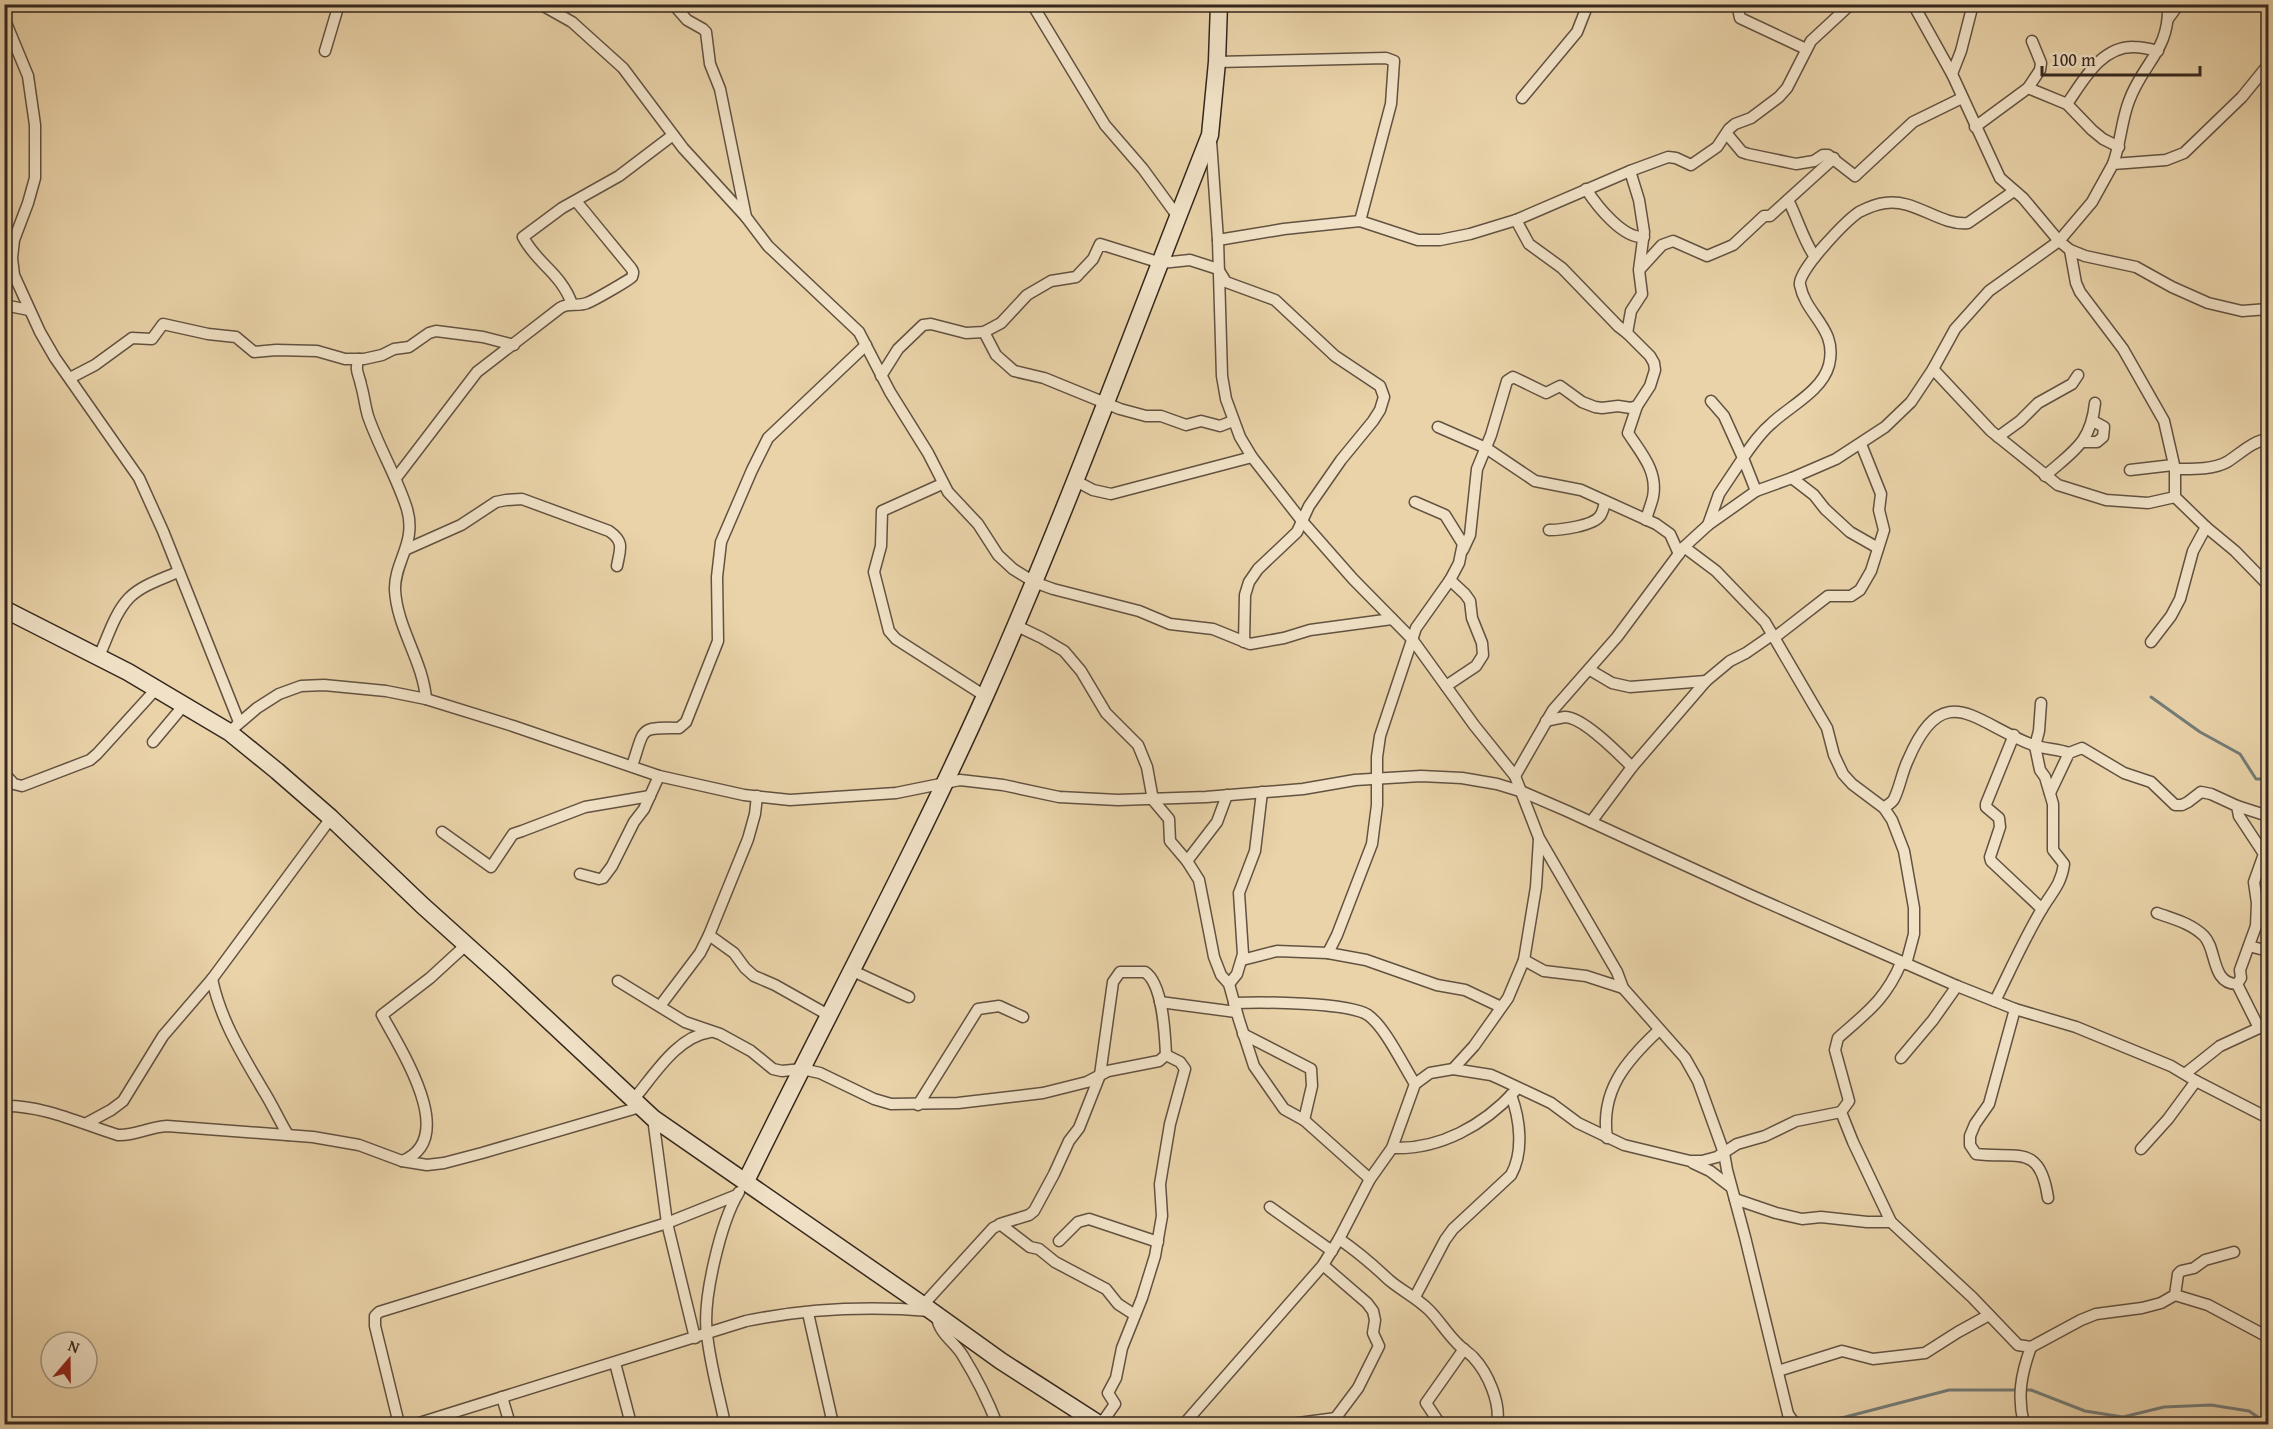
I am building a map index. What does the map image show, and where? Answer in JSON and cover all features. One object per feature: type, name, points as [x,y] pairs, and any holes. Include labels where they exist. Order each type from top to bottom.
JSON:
[{"type":"street","points":[[324,51],[339,4]]},
{"type":"street","points":[[540,4],[572,22],[620,65],[694,161],[784,262],[852,325],[866,345],[881,376],[928,453],[942,484],[978,524],[998,555],[1013,569],[1034,582],[1139,611],[1170,624],[1213,629],[1244,642],[1257,644],[1310,630],[1392,619]]},
{"type":"street","points":[[673,4],[681,16],[704,29],[710,64],[720,89],[746,217]]},
{"type":"street","points":[[1032,4],[1105,125],[1143,169],[1178,217]]},
{"type":"street","points":[[1219,4],[1217,62],[1210,135],[1218,240],[1222,376],[1233,421],[1252,457],[1302,521],[1412,639],[1515,776],[1539,838],[1617,972],[1623,988],[1684,1058],[1698,1081],[1724,1153],[1788,1414],[1795,1425]]},
{"type":"street","points":[[1522,98],[1577,32],[1588,4]]},
{"type":"street","points":[[1737,4],[1740,18],[1806,49]]},
{"type":"street","points":[[1218,240],[1284,229],[1360,221],[1424,240],[1455,238],[1516,220],[1586,189],[1668,157],[1691,165],[1717,147],[1735,124],[1761,111],[1779,97],[1787,88],[1811,40],[1851,4]]},
{"type":"street","points":[[1914,4],[1952,74],[2000,178],[2033,208],[2059,241],[2070,250],[2085,256],[2136,267],[2183,293],[2208,303],[2242,311],[2268,309]]},
{"type":"street","points":[[1952,74],[1961,51],[1973,4]]},
{"type":"street","points":[[1515,776],[1546,721],[1617,637],[1681,550],[1708,525],[1756,491],[1836,459],[1885,427],[1911,402],[1933,369],[1955,329],[1989,291],[2059,241],[2092,202],[2113,164],[2130,98],[2167,31],[2168,4]]},
{"type":"street","points":[[2168,19],[2179,4]]},
{"type":"street","points":[[4,18],[28,76],[35,117],[35,178],[14,240],[12,258],[14,275],[45,342],[139,478],[178,572],[234,727]]},
{"type":"street","points":[[1975,127],[1996,109],[2028,88],[2040,70],[2040,63],[2032,41]]},
{"type":"street","points":[[2067,104],[2095,65],[2103,58],[2121,48],[2134,47],[2158,51]]},
{"type":"street","points":[[1217,62],[1386,58],[1394,61],[1391,104],[1360,221]]},
{"type":"street","points":[[2113,164],[2166,160],[2184,153],[2241,97],[2268,65]]},
{"type":"street","points":[[2028,88],[2067,104],[2092,130],[2119,147]]},
{"type":"street","points":[[1727,134],[1742,152],[1748,154],[1796,164],[1814,161],[1823,155],[1828,155],[1851,174],[1859,175],[1913,122],[1962,98]]},
{"type":"street","points":[[572,304],[565,286],[532,251],[523,237],[576,201],[619,176],[673,135]]},
{"type":"street","points":[[725,1425],[706,1334],[706,1313],[713,1266],[741,1188],[853,971],[985,696],[1034,582],[1210,135]]},
{"type":"street","points":[[1639,270],[1662,245],[1673,241],[1707,256],[1724,250],[1740,240],[1764,216],[1770,216],[1788,201],[1834,158]]},
{"type":"street","points":[[1627,333],[1632,311],[1642,294],[1639,270],[1644,237],[1639,200],[1630,171]]},
{"type":"street","points":[[1586,189],[1617,225],[1631,236],[1644,237]]},
{"type":"street","points":[[1708,525],[1719,494],[1755,440],[1771,423],[1823,379],[1829,364],[1828,334],[1802,293],[1799,283],[1800,277],[1815,257],[1849,220],[1874,205],[1887,202],[1902,204],[1951,222],[1968,224],[2014,191]]},
{"type":"street","points":[[396,478],[477,372],[560,308],[572,304],[587,304],[629,281],[633,272],[576,201]]},
{"type":"street","points":[[1788,201],[1815,257]]},
{"type":"street","points":[[1516,220],[1529,244],[1562,268],[1612,321],[1650,356],[1655,370],[1650,386],[1637,406],[1628,433],[1653,475],[1653,497],[1646,520]]},
{"type":"street","points":[[881,376],[894,354],[923,325],[931,324],[966,333],[984,332],[1001,322],[1027,296],[1051,281],[1076,277],[1093,259],[1100,244],[1161,263],[1190,260],[1218,269],[1226,282],[1275,300],[1319,343],[1376,383],[1383,391],[1384,397],[1380,410],[1309,506],[1297,532],[1258,569],[1246,588],[1244,642]]},
{"type":"street","points":[[2070,250],[2076,283],[2080,292],[2123,349],[2164,421],[2174,467],[2175,498],[2235,550],[2268,585]]},
{"type":"street","points":[[2268,272],[2268,290]]},
{"type":"street","points":[[4,305],[30,310]]},
{"type":"street","points":[[70,378],[95,365],[132,338],[152,339],[163,324],[208,334],[236,337],[254,352],[317,351],[345,359],[359,359],[382,355],[394,349],[405,349],[436,331],[483,337],[514,345]]},
{"type":"street","points":[[984,332],[996,355],[1014,371],[1044,378],[1139,414],[1161,416],[1186,425],[1201,421],[1220,426],[1233,421]]},
{"type":"street","points":[[632,766],[647,730],[659,726],[679,728],[686,722],[718,641],[717,577],[721,542],[768,438],[866,345]]},
{"type":"street","points":[[359,359],[356,368],[369,419],[396,478],[409,518],[407,549],[396,579],[396,596],[406,633],[423,674],[426,699]]},
{"type":"street","points":[[1933,369],[1998,437],[2045,476],[2069,489],[2106,500],[2148,503],[2175,498]]},
{"type":"street","points":[[1998,437],[2020,421],[2038,403],[2072,384],[2078,375]]},
{"type":"street","points":[[1461,553],[1470,535],[1477,468],[1508,381],[1513,378],[1546,393],[1560,386],[1582,402],[1595,407],[1631,408],[1637,406]]},
{"type":"street","points":[[1711,401],[1724,416],[1756,491]]},
{"type":"street","points":[[2045,476],[2082,442],[2093,421],[2095,403]]},
{"type":"street","points":[[1438,427],[1486,448],[1535,481],[1581,490],[1656,524],[1670,534],[1681,550],[1720,576],[1765,622],[1827,728],[1834,755],[1843,774],[1852,784],[1884,808],[1892,820],[1904,850],[1911,886],[1914,934],[1904,963],[1881,999],[1838,1038],[1835,1044],[1849,1101],[1841,1112],[1796,1121],[1765,1136],[1737,1144],[1724,1153],[1702,1161],[1690,1161]]},
{"type":"street","points":[[2130,470],[2174,467],[2205,468],[2225,463],[2242,449],[2268,439]]},
{"type":"street","points":[[1591,822],[1632,767],[1706,681],[1730,661],[1773,636],[1828,596],[1851,596],[1860,590],[1870,571],[1884,530],[1879,510],[1881,494],[1861,444]]},
{"type":"street","points":[[1074,480],[1092,490],[1111,494],[1252,457]]},
{"type":"street","points":[[1792,478],[1814,495],[1825,509],[1850,532],[1878,548]]},
{"type":"street","points":[[942,484],[882,511],[881,546],[873,572],[875,582],[889,631],[896,639],[985,696]]},
{"type":"street","points":[[407,549],[461,525],[496,502],[522,500],[586,521],[614,535],[620,543],[617,566]]},
{"type":"street","points":[[1328,952],[1337,935],[1372,844],[1377,805],[1380,736],[1412,639],[1424,616],[1450,580],[1459,563],[1461,553],[1462,544],[1445,514],[1415,502]]},
{"type":"street","points":[[1549,530],[1569,528],[1595,520],[1602,513],[1605,502]]},
{"type":"street","points":[[2151,642],[2171,616],[2180,599],[2193,551],[2206,527]]},
{"type":"street","points":[[99,656],[120,611],[129,598],[142,588],[178,572]]},
{"type":"street","points":[[1446,686],[1476,666],[1483,655],[1482,643],[1472,618],[1470,601],[1450,580]]},
{"type":"street","points":[[4,609],[99,656],[184,705],[234,727],[642,1108],[741,1188],[1100,1425],[1114,1404],[1108,1393],[1116,1378],[1122,1348],[1142,1298],[1158,1242],[1162,1216],[1160,1184],[1170,1124],[1185,1069],[1180,1062],[1166,1055]]},
{"type":"street","points":[[1015,625],[1064,651],[1077,665],[1100,705],[1141,751],[1150,778],[1153,800],[1169,819],[1168,836],[1172,845],[1187,861],[1199,880],[1217,966],[1229,984],[1254,1066],[1284,1109],[1304,1120],[1370,1179]]},
{"type":"street","points":[[1590,670],[1612,683],[1630,687],[1706,681]]},
{"type":"street","points":[[234,727],[279,694],[301,686],[324,685],[386,691],[426,699],[513,726],[659,776],[708,788],[790,800],[896,793],[960,780],[977,781],[1059,797],[1118,800],[1153,800],[1303,789],[1355,780],[1421,776],[1462,778],[1497,784],[1523,792],[1957,986],[2015,1009],[2102,1037],[2186,1073],[2196,1081],[2268,1118]]},
{"type":"street","points":[[4,773],[14,784],[22,786],[90,760],[157,688]]},
{"type":"street","points":[[1995,1001],[2042,909],[2058,887],[2063,875],[2064,864],[2053,850],[2053,804],[2040,770],[2035,746],[2039,731],[2041,703]]},
{"type":"street","points":[[153,742],[184,705]]},
{"type":"street","points":[[1884,808],[1894,800],[1905,766],[1929,722],[1941,714],[1954,711],[1969,714],[2035,746],[2069,753],[2082,748],[2124,773],[2151,782],[2175,805],[2188,802],[2201,792],[2268,816]]},
{"type":"street","points":[[1546,721],[1566,717],[1582,724],[1593,731],[1632,767]]},
{"type":"street","points":[[2014,735],[1986,804],[1986,807],[1999,818],[2000,827],[1990,856],[1991,861],[2042,909]]},
{"type":"street","points":[[2050,792],[2069,753]]},
{"type":"street","points":[[580,874],[598,879],[607,874],[659,776]]},
{"type":"street","points":[[1229,984],[1237,974],[1242,960],[1244,941],[1239,893],[1255,851],[1260,826],[1262,792]]},
{"type":"street","points":[[1187,861],[1216,822],[1227,795]]},
{"type":"street","points":[[442,832],[490,867],[513,834],[585,807],[650,796]]},
{"type":"street","points":[[660,1006],[700,953],[709,935],[748,839],[757,796]]},
{"type":"street","points":[[2237,806],[2239,816],[2264,854],[2254,882],[2258,913],[2240,970],[2241,978],[2237,984]]},
{"type":"street","points":[[87,1123],[123,1101],[163,1036],[212,979],[331,818]]},
{"type":"street","points":[[1453,1069],[1474,1046],[1501,1007],[1515,983],[1524,960],[1536,888],[1539,838]]},
{"type":"street","points":[[2157,913],[2184,923],[2204,936],[2210,944],[2218,973],[2229,983],[2237,984]]},
{"type":"street","points":[[709,935],[734,953],[754,976],[775,985],[830,1016]]},
{"type":"street","points":[[402,1161],[413,1157],[420,1149],[428,1126],[427,1115],[414,1079],[382,1015],[430,978],[466,945]]},
{"type":"street","points":[[2249,946],[2268,951]]},
{"type":"street","points":[[1242,960],[1276,951],[1328,952],[1366,960],[1437,985],[1465,990],[1501,1007]]},
{"type":"street","points":[[1524,960],[1544,971],[1586,975],[1623,988]]},
{"type":"street","points":[[853,971],[909,997]]},
{"type":"street","points":[[930,1311],[993,1228],[1029,1215],[1038,1205],[1069,1141],[1079,1128],[1100,1075],[1116,976],[1125,971],[1144,972],[1155,983],[1160,1002],[1166,1055]]},
{"type":"street","points":[[212,979],[216,1000],[239,1052],[265,1092],[288,1135]]},
{"type":"street","points":[[618,981],[685,1022],[720,1034],[751,1051],[773,1068],[782,1071],[802,1070],[829,1076],[874,1099],[891,1104],[968,1102],[1043,1094],[1087,1082],[1118,1069],[1159,1061],[1166,1055]]},
{"type":"street","points":[[2186,1073],[2220,1046],[2264,1026],[2237,984]]},
{"type":"street","points":[[1901,1058],[1933,1020],[1957,986]]},
{"type":"street","points":[[1160,1002],[1235,1007],[1297,1003],[1364,1013],[1383,1032],[1415,1084]]},
{"type":"street","points":[[918,1105],[978,1009],[999,1006],[1023,1017]]},
{"type":"street","points":[[2015,1009],[1989,1104],[1975,1124],[1970,1136],[1970,1145],[1976,1154],[2016,1155],[2039,1166],[2045,1179],[2048,1198]]},
{"type":"street","points":[[1606,1138],[1604,1121],[1608,1097],[1619,1075],[1640,1048],[1659,1031]]},
{"type":"street","points":[[694,1338],[642,1108],[662,1065],[685,1042],[702,1033],[710,1032]]},
{"type":"street","points":[[1243,1034],[1311,1069],[1312,1086],[1304,1120]]},
{"type":"street","points":[[1184,1425],[1323,1265],[1370,1179],[1392,1148],[1415,1084],[1430,1074],[1453,1069],[1491,1075],[1514,1092],[1551,1103],[1578,1123],[1606,1138],[1624,1145],[1690,1161],[1710,1171],[1731,1187]]},
{"type":"street","points":[[2141,1149],[2168,1119],[2196,1081]]},
{"type":"street","points":[[1392,1148],[1408,1148],[1460,1133],[1486,1119],[1514,1092]]},
{"type":"street","points":[[1415,1297],[1449,1235],[1511,1175],[1515,1168],[1519,1122],[1514,1092]]},
{"type":"street","points":[[4,1106],[30,1108],[125,1136],[156,1126],[288,1135],[359,1145],[402,1161],[421,1165],[444,1163],[642,1108]]},
{"type":"street","points":[[1841,1112],[1892,1222],[2018,1345],[2031,1347],[2080,1320],[2096,1314],[2142,1308],[2161,1303],[2175,1295],[2208,1305],[2268,1337]]},
{"type":"street","points":[[399,1425],[375,1326],[375,1316],[379,1312],[667,1223],[741,1188]]},
{"type":"street","points":[[1736,1198],[1776,1213],[1802,1219],[1838,1218],[1867,1222],[1892,1222]]},
{"type":"street","points":[[1270,1207],[1332,1251]]},
{"type":"street","points":[[1059,1241],[1078,1222],[1089,1219],[1158,1242]]},
{"type":"street","points":[[1000,1224],[1030,1247],[1039,1249],[1060,1265],[1106,1288],[1118,1304],[1135,1315]]},
{"type":"street","points":[[1339,1239],[1415,1297],[1483,1368],[1499,1414],[1497,1425]]},
{"type":"street","points":[[2175,1295],[2180,1272],[2194,1268],[2205,1260],[2234,1252]]},
{"type":"street","points":[[1292,1425],[1333,1421],[1358,1388],[1379,1346],[1373,1333],[1375,1320],[1373,1311],[1323,1265]]},
{"type":"street","points":[[416,1425],[746,1321],[790,1313],[879,1308],[930,1311]]},
{"type":"street","points":[[930,1311],[974,1374],[997,1425]]},
{"type":"street","points":[[808,1313],[833,1425]]},
{"type":"street","points":[[1778,1371],[1842,1351],[1873,1359],[1925,1353],[1989,1315]]},
{"type":"street","points":[[2024,1425],[2020,1410],[2020,1382],[2031,1347]]},
{"type":"street","points":[[1444,1425],[1427,1406],[1427,1400],[1464,1349]]},
{"type":"street","points":[[615,1363],[631,1425]]},
{"type":"street","points":[[502,1397],[510,1425]]},
{"type":"waterway","points":[[2151,697],[2200,732],[2240,754],[2256,779],[2268,779]]},
{"type":"waterway","points":[[1798,1424],[1830,1421],[1949,1390],[2018,1390]]},
{"type":"waterway","points":[[2025,1390],[2031,1390],[2085,1411],[2123,1417],[2164,1407],[2211,1405],[2249,1411],[2268,1424]]}]
